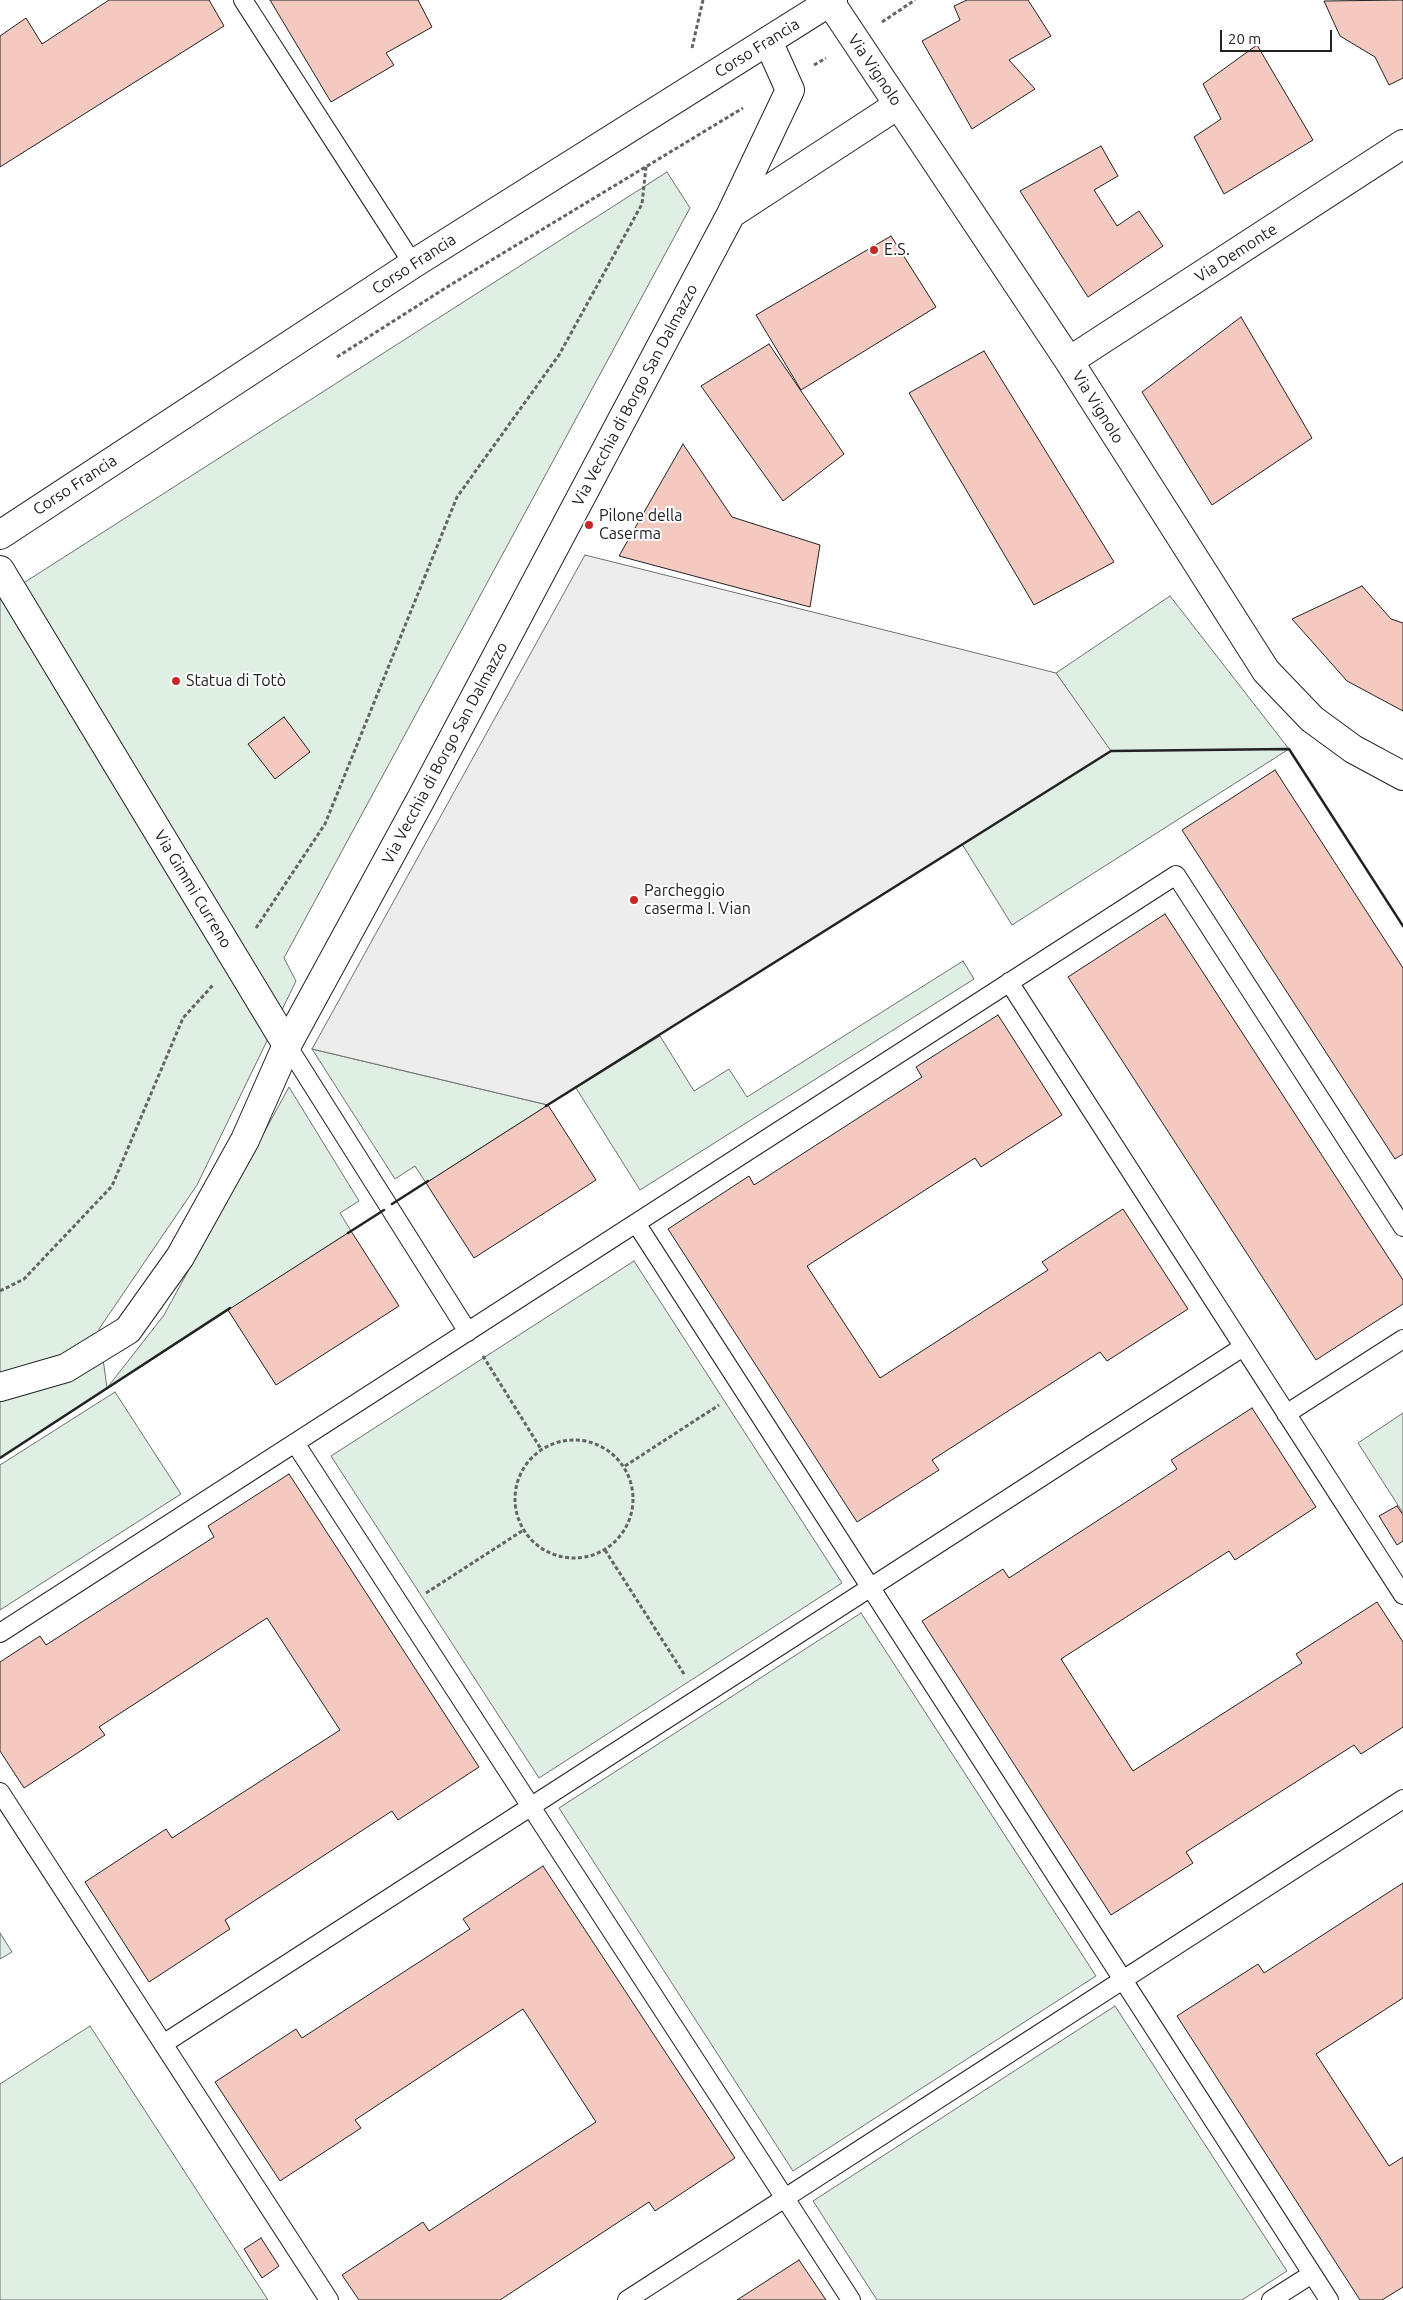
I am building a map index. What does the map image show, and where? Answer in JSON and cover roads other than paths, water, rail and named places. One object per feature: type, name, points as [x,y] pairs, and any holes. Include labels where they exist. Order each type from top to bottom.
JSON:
[{"type":"street","name":"Corso Francia","points":[[0,534],[413,264],[831,1]]},
{"type":"street","name":"Via Vignolo","points":[[831,1],[1069,361],[1266,671],[1312,719],[1353,749],[1403,776]]},
{"type":"street","name":"Via Vecchia di Borgo San Dalmazzo","points":[[0,1386],[66,1368],[128,1330],[185,1249],[245,1140],[287,1046],[421,799],[731,214],[790,90],[768,41]]},
{"type":"street","points":[[731,214],[898,105]]},
{"type":"street","name":"Via Demonte","points":[[1069,361],[1403,144]]},
{"type":"street","name":"Via Gimmi Curreno","points":[[0,570],[287,1046]]},
{"type":"lane","points":[[243,0],[413,264]]},
{"type":"lane","points":[[0,1633],[1176,874],[1403,1227]]},
{"type":"lane","points":[[1009,982],[1403,1595]]},
{"type":"lane","name":"Via Gimmi Curreno","points":[[287,1046],[468,1332]]},
{"type":"lane","points":[[636,1223],[1330,2300]]},
{"type":"lane","points":[[1286,1414],[1403,1338]]},
{"type":"lane","points":[[163,2044],[1243,1347]]},
{"type":"lane","points":[[296,1443],[851,2300]]},
{"type":"lane","points":[[0,1792],[329,2300]]},
{"type":"lane","points":[[627,2300],[1403,1799]]},
{"type":"lane","points":[[1271,2300],[1312,2274]]},
{"type":"place","name":"E.S.","points":[[874,250]]},
{"type":"place","name":"Pilone della Caserma","points":[[589,525]]},
{"type":"place","name":"Statua di Totò","points":[[176,681]]},
{"type":"place","name":"Parcheggio caserma I. Vian","points":[[634,900]]}]
